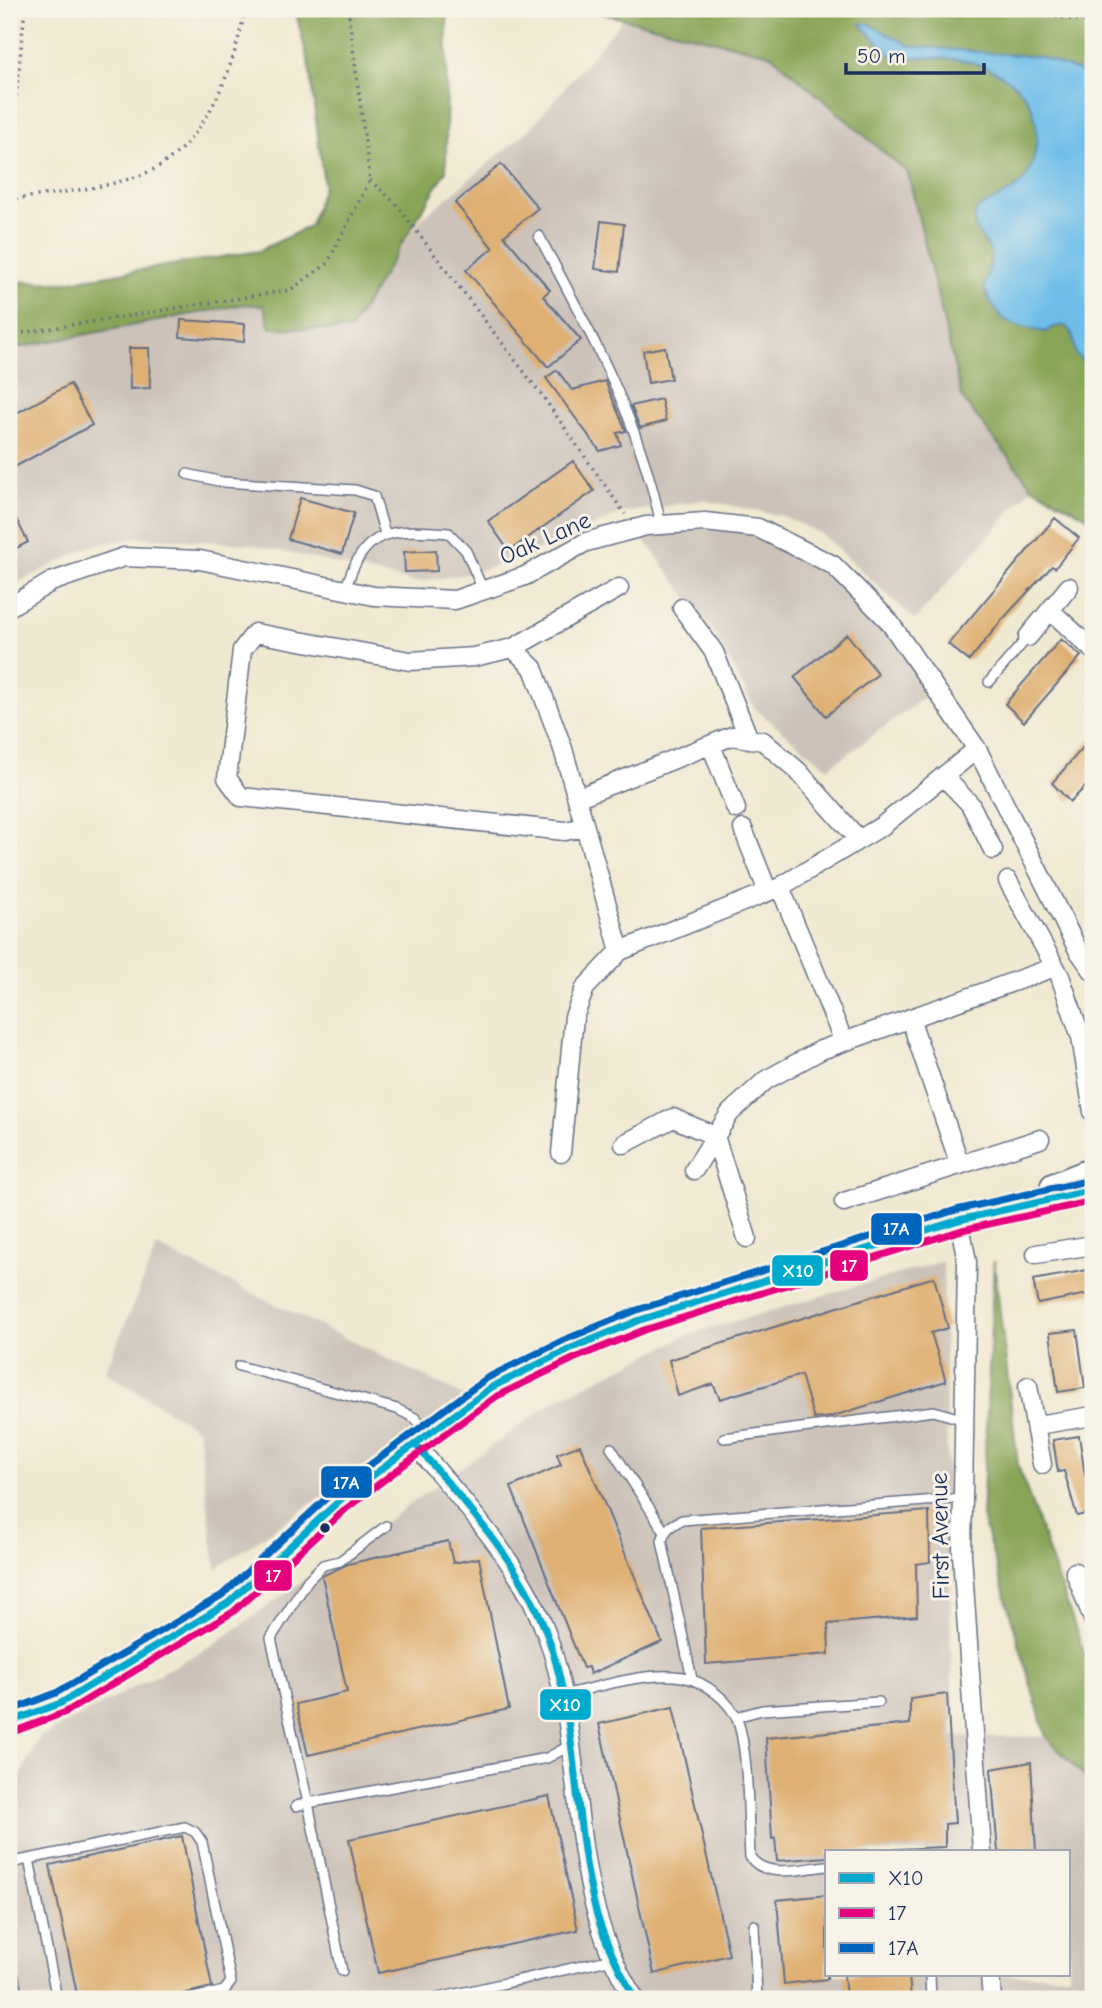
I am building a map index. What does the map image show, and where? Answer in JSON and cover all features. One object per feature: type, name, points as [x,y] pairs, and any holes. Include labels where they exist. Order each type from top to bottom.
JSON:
[{"type":"main road","points":[[990,1211],[1093,1170]]},
{"type":"main road","points":[[9,1721],[61,1703],[228,1603],[340,1500],[492,1387],[569,1349],[640,1320],[959,1220],[1093,1190]]},
{"type":"street","name":"Oak Lane","points":[[9,607],[51,582],[124,557],[200,560],[374,596],[456,600],[524,576],[586,542],[636,529],[705,522],[758,528],[833,565],[888,620],[976,749],[1078,950],[1093,971]]},
{"type":"street","points":[[1028,637],[1069,587]]},
{"type":"street","points":[[585,827],[565,831],[241,797],[227,778],[242,650],[255,633],[410,661],[474,657],[513,648],[619,588]]},
{"type":"street","points":[[682,608],[714,652],[748,739]]},
{"type":"street","points":[[1051,611],[1093,650]]},
{"type":"street","points":[[513,648],[533,668],[577,798],[620,951]]},
{"type":"street","points":[[577,798],[732,736],[763,741],[798,771],[859,840]]},
{"type":"street","points":[[711,745],[736,809]]},
{"type":"street","points":[[561,1153],[574,1017],[585,988],[620,951],[774,890],[882,826],[976,749]]},
{"type":"street","points":[[943,776],[970,804],[992,850]]},
{"type":"street","points":[[743,829],[844,1042]]},
{"type":"street","points":[[1008,881],[1055,967],[1081,1037],[1093,1112]]},
{"type":"street","points":[[694,1170],[730,1113],[766,1080],[821,1050],[1055,967]]},
{"type":"street","points":[[910,1018],[960,1165]]},
{"type":"street","points":[[624,1144],[673,1118],[715,1136],[747,1238]]},
{"type":"street","points":[[844,1202],[1040,1139]]},
{"type":"street","name":"First Avenue","points":[[959,1220],[967,1262],[962,1554],[982,1850]]},
{"type":"street","points":[[1036,1254],[1093,1245]]},
{"type":"street","points":[[1028,1386],[1042,1464]]},
{"type":"street","points":[[1037,1425],[1093,1416]]},
{"type":"street","points":[[422,1439],[514,1568],[548,1640],[564,1695],[585,1872],[592,1903],[613,1959],[635,1999]]},
{"type":"street","points":[[1075,1572],[1092,1611]]},
{"type":"street","points":[[9,1976],[14,1999]]},
{"type":"street","points":[[990,1976],[992,1999]]},
{"type":"lane","points":[[539,236],[600,349],[624,405],[653,484],[661,525]]},
{"type":"lane","points":[[187,474],[223,482],[355,490],[374,496],[384,534]]},
{"type":"lane","points":[[345,591],[361,550],[384,534],[426,531],[449,533],[466,551],[483,590]]},
{"type":"lane","points":[[989,682],[1028,637]]},
{"type":"lane","points":[[240,1366],[397,1409],[415,1418],[422,1439]]},
{"type":"lane","points":[[724,1438],[934,1411],[964,1420]]},
{"type":"lane","points":[[611,1448],[664,1531],[662,1541],[692,1679]]},
{"type":"lane","points":[[664,1531],[682,1520],[963,1498]]},
{"type":"lane","points":[[342,1971],[271,1638],[308,1580],[323,1565],[340,1561],[386,1526]]},
{"type":"lane","points":[[564,1695],[659,1677],[692,1679],[713,1692],[736,1717],[742,1744],[750,1857],[755,1865],[771,1871],[825,1866]]},
{"type":"lane","points":[[736,1717],[762,1710],[878,1702]]},
{"type":"lane","points":[[296,1806],[547,1758],[571,1745]]},
{"type":"lane","points":[[9,1863],[185,1827],[195,1832],[202,1842],[231,1982],[224,1992],[189,1999]]},
{"type":"lane","points":[[29,1859],[57,1999]]},
{"type":"lane","points":[[754,1925],[757,1999]]},
{"type":"lane","points":[[435,1999],[613,1959]]},
{"type":"lane","points":[[930,1976],[931,1999]]},
{"type":"path","points":[[9,166],[25,9]]},
{"type":"path","points":[[9,200],[143,175],[186,146],[219,96],[238,43],[245,9]]},
{"type":"path","points":[[9,335],[290,290],[327,264],[370,180],[348,9]]},
{"type":"path","points":[[1014,9],[1093,23]]},
{"type":"path","points":[[370,180],[396,203],[541,394],[636,529]]},
{"type":"shaded area","points":[[623,19],[770,54],[908,173],[961,398],[1032,487],[915,620],[820,533],[782,516],[704,500],[622,513],[516,560],[462,575],[413,582],[251,544],[137,537],[91,546],[9,587],[9,349],[245,304],[264,306],[350,330],[418,222],[529,130]]},
{"type":"shaded area","points":[[758,528],[833,565],[936,689],[828,768],[756,710],[713,631],[636,529]]},
{"type":"shaded area","points":[[157,1247],[466,1397],[216,1569],[198,1429],[105,1372]]},
{"type":"shaded area","points":[[943,1261],[953,1736],[1046,1737],[1093,1785],[1093,1999],[9,1999],[9,1797],[40,1737],[212,1646],[556,1400],[688,1335]]},
{"type":"green space","points":[[295,9],[447,9],[446,171],[350,330],[270,328],[264,306],[245,304],[9,349],[9,281],[59,283],[259,251],[310,226],[324,185],[309,65]]},
{"type":"green space","points":[[583,9],[1093,9],[1093,520],[1032,487],[962,398],[908,173],[770,54]]},
{"type":"green space","points":[[994,1261],[1018,1465],[1093,1678],[1093,1785],[1046,1737],[982,1517]]},
{"type":"water","points":[[867,23],[911,46],[1041,57],[1093,77],[1093,360],[1084,362],[1075,354],[1071,333],[1065,326],[1053,327],[1045,332],[1007,321],[1001,317],[984,289],[991,253],[975,226],[977,209],[1013,190],[1029,171],[1037,137],[1033,111],[1028,100],[1012,82],[975,63],[890,55],[861,24]]},
{"type":"building","points":[[501,164],[538,208],[504,236],[550,290],[543,296],[581,340],[548,367],[466,270],[493,248],[455,203]]},
{"type":"building","points":[[601,221],[624,224],[619,272],[595,269]]},
{"type":"building","points":[[181,320],[245,324],[244,342],[180,337]]},
{"type":"building","points":[[665,347],[671,379],[648,383],[643,351]]},
{"type":"building","points":[[129,348],[149,348],[150,388],[130,389]]},
{"type":"building","points":[[557,370],[572,390],[605,381],[626,431],[617,433],[621,445],[600,451],[546,378]]},
{"type":"building","points":[[70,384],[92,425],[9,470],[9,417]]},
{"type":"building","points":[[661,399],[666,421],[640,428],[631,406]]},
{"type":"building","points":[[573,461],[594,491],[509,551],[488,521]]},
{"type":"building","points":[[300,498],[354,513],[342,554],[288,539]]},
{"type":"building","points":[[9,505],[28,542],[9,552]]},
{"type":"building","points":[[1055,518],[1079,538],[1055,568],[1052,566],[1002,620],[969,661],[948,644]]},
{"type":"building","points":[[436,550],[437,571],[405,572],[404,552]]},
{"type":"building","points":[[847,634],[878,674],[826,716],[794,677]]},
{"type":"building","points":[[1061,639],[1081,656],[1024,722],[1005,704]]},
{"type":"building","points":[[1093,736],[1093,779],[1070,802],[1052,783]]},
{"type":"building","points":[[1093,1269],[1093,1293],[1038,1304],[1033,1280]]},
{"type":"building","points":[[934,1277],[948,1328],[931,1333],[946,1381],[830,1417],[814,1419],[801,1375],[720,1399],[713,1384],[678,1396],[669,1360]]},
{"type":"building","points":[[1077,1330],[1085,1388],[1058,1392],[1050,1333]]},
{"type":"building","points":[[1079,1436],[1085,1475],[1093,1472],[1093,1512],[1077,1516],[1064,1471],[1058,1472],[1053,1440]]},
{"type":"building","points":[[580,1445],[662,1642],[590,1674],[588,1667],[583,1668],[511,1487],[561,1465],[557,1454]]},
{"type":"building","points":[[929,1511],[930,1562],[916,1564],[917,1616],[828,1624],[829,1654],[706,1664],[701,1528]]},
{"type":"building","points":[[448,1541],[453,1563],[479,1558],[509,1709],[308,1755],[296,1704],[347,1692],[322,1576],[348,1564]]},
{"type":"building","points":[[947,1694],[955,1823],[945,1824],[945,1847],[825,1850],[825,1857],[777,1861],[775,1838],[772,1839],[766,1738],[910,1724],[910,1699]]},
{"type":"building","points":[[673,1707],[729,1955],[654,1974],[599,1724]]},
{"type":"building","points":[[1031,1762],[1036,1850],[998,1850],[991,1769]]},
{"type":"building","points":[[549,1796],[578,1930],[378,1973],[349,1839]]},
{"type":"building","points":[[182,1836],[212,1987],[162,1999],[78,1999],[50,1865]]},
{"type":"building","points":[[825,1895],[827,1979],[784,1984],[777,1900]]},
{"type":"building","points":[[844,1976],[909,1976],[911,1999],[846,1999]]},
{"type":"transit line","name":"17A","points":[[9,1711],[56,1693],[222,1595],[333,1492],[487,1378],[564,1340],[637,1310],[956,1210],[1091,1180]]},
{"type":"transit line","name":"X10","points":[[9,1722],[61,1703],[228,1603],[340,1500],[415,1444],[492,1387],[569,1349],[640,1320],[959,1220],[1093,1190]]},
{"type":"transit line","name":"17","points":[[13,1732],[66,1712],[233,1612],[347,1508],[497,1396],[573,1359],[644,1330],[962,1230],[1093,1201]]},
{"type":"transit line","name":"X10","points":[[415,1444],[491,1536],[538,1612],[559,1673],[566,1707],[583,1844],[596,1912],[608,1946],[635,1999]]}]
